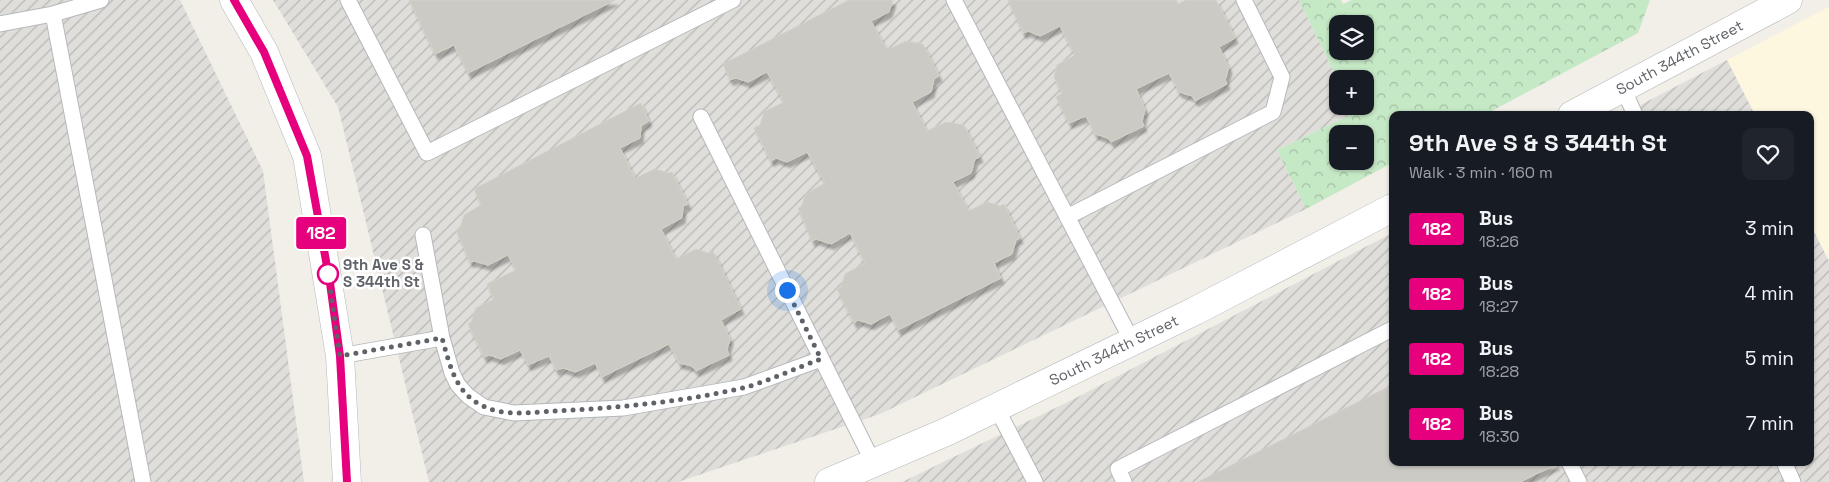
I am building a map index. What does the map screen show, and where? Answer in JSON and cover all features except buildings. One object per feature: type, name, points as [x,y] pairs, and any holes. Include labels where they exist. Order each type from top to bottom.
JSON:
[{"type":"street","points":[[234,0],[264,52],[307,156],[330,283],[340,356],[347,482]]},
{"type":"street","name":"South 344th Street","points":[[1580,111],[1788,0]]},
{"type":"street","name":"South 344th Street","points":[[829,482],[874,464],[1132,341],[1389,210]]},
{"type":"lane","points":[[0,24],[53,14],[101,0]]},
{"type":"lane","points":[[348,0],[427,153],[733,0]]},
{"type":"lane","points":[[954,0],[1132,341]]},
{"type":"lane","points":[[1067,217],[1272,112],[1282,77],[1244,0]]},
{"type":"lane","points":[[53,14],[143,482]]},
{"type":"lane","points":[[1623,88],[1633,111]]},
{"type":"lane","points":[[701,117],[874,464]]},
{"type":"lane","points":[[423,235],[442,338],[452,373],[458,385],[468,396],[484,407],[514,413],[623,408],[744,387],[821,359]]},
{"type":"lane","points":[[1124,482],[1118,469],[1389,331]]},
{"type":"lane","points":[[340,356],[442,338]]},
{"type":"lane","points":[[996,407],[1034,482]]},
{"type":"lane","points":[[1571,466],[1579,482]]},
{"type":"lane","points":[[1786,466],[1793,482]]},
{"type":"shaded area","points":[[0,0],[180,0],[263,171],[304,482],[0,482]]},
{"type":"shaded area","points":[[273,0],[1299,0],[1333,70],[1329,70],[1329,115],[1350,115],[1277,150],[1306,209],[880,414],[678,482],[429,482],[338,107]]},
{"type":"shaded area","points":[[1829,7],[1829,261],[1814,232],[1814,111],[1753,111],[1727,60]]},
{"type":"shaded area","points":[[1727,60],[1753,111],[1629,111]]},
{"type":"shaded area","points":[[1814,232],[1829,261],[1829,482],[902,482],[1074,399],[1389,235],[1389,466],[1814,466]]},
{"type":"green space","points":[[1299,0],[1341,0],[1343,4],[1352,0],[1650,0],[1638,33],[1492,111],[1389,111],[1389,165],[1306,209],[1277,150],[1329,125],[1329,170],[1374,170],[1374,125],[1329,125],[1350,115],[1374,115],[1374,70],[1333,70]]},
{"type":"bus line","name":"182","points":[[234,0],[264,52],[307,156],[330,283],[340,356],[347,482]]},
{"type":"place","name":"9th Ave S & S 344th St","points":[[328,274]]},
{"type":"route","points":[[328,274],[340,356],[442,338],[452,373],[458,385],[468,396],[484,407],[514,413],[623,408],[744,387],[821,359],[787,290]]}]
